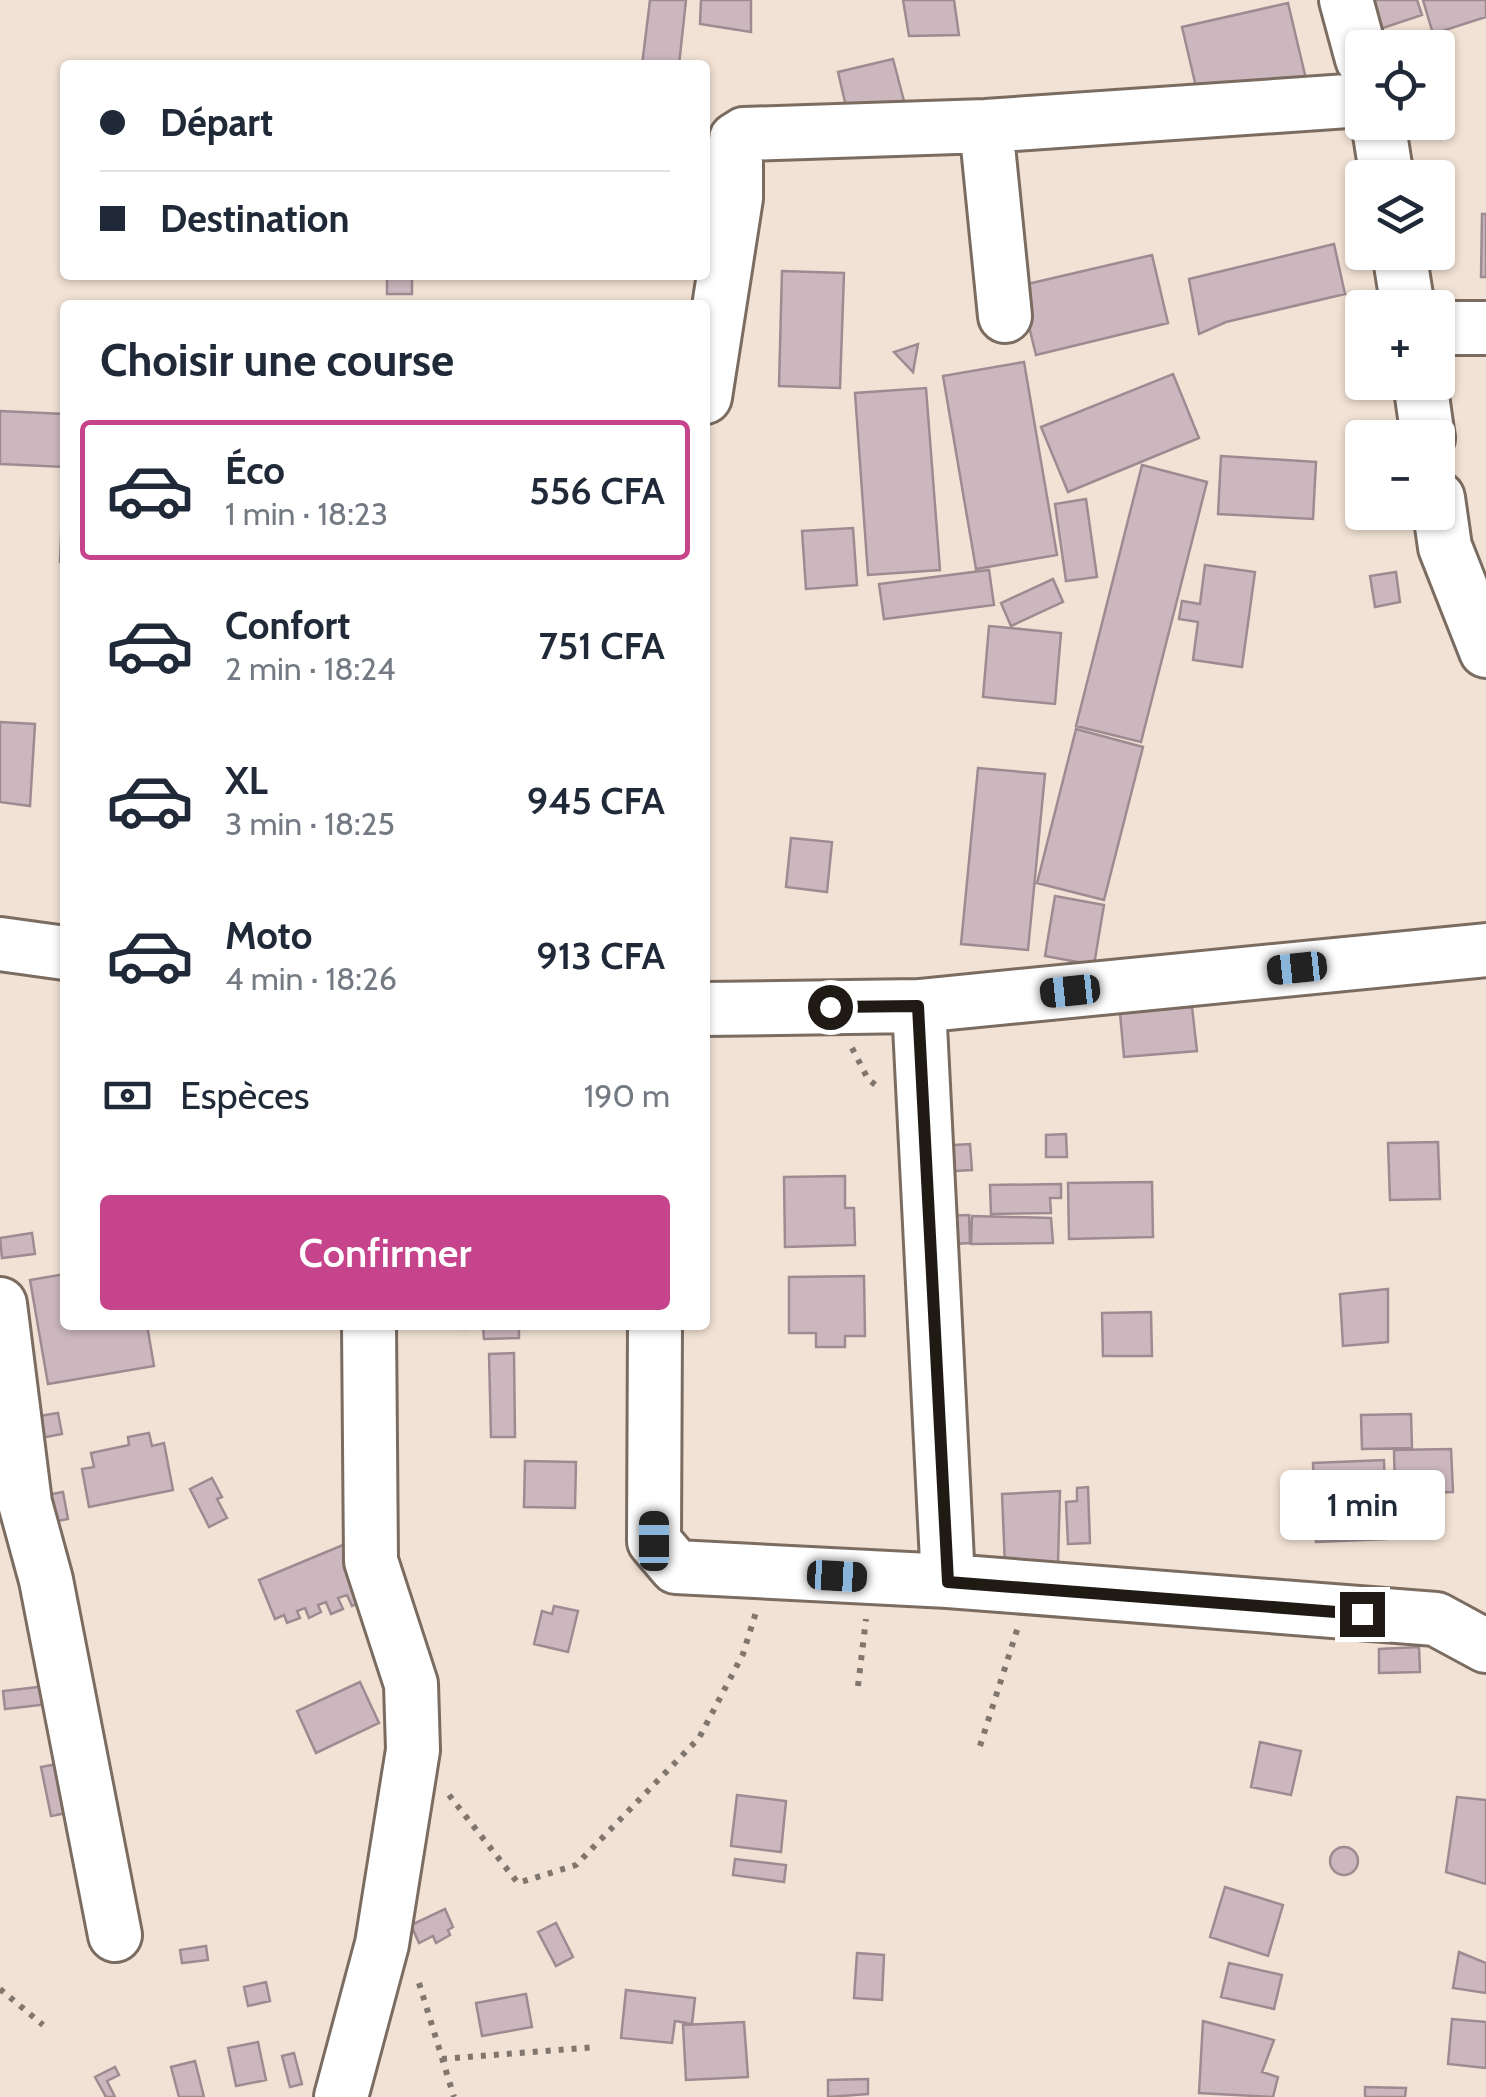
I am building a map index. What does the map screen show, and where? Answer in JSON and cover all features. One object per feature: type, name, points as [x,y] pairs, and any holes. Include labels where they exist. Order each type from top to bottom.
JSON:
[{"type":"street","points":[[1346,0],[1354,30]]},
{"type":"street","points":[[710,366],[736,198],[736,138],[752,132],[986,126],[1345,101]]},
{"type":"street","points":[[986,126],[1005,316]]},
{"type":"street","points":[[1455,328],[1486,328]]},
{"type":"street","points":[[1442,530],[1445,548],[1486,652]]},
{"type":"street","points":[[0,944],[60,952]]},
{"type":"street","points":[[710,1009],[918,1006],[1486,950]]},
{"type":"street","points":[[918,1006],[948,1582]]},
{"type":"street","points":[[0,1304],[25,1503],[46,1580],[115,1935]]},
{"type":"street","points":[[342,2097],[384,1934],[413,1750],[411,1684],[371,1561],[369,1330]]},
{"type":"street","points":[[655,1330],[654,1541],[676,1567],[948,1582],[1436,1620],[1486,1646]]},
{"type":"street","points":[[0,1379],[26,1605]]},
{"type":"path","points":[[830,1007],[868,1079],[925,1127]]},
{"type":"path","points":[[413,1750],[518,1883],[576,1865],[699,1738],[743,1654],[768,1572]]},
{"type":"path","points":[[858,1686],[871,1578]]},
{"type":"path","points":[[980,1746],[1030,1588]]},
{"type":"path","points":[[384,1934],[417,1976],[454,2097]]},
{"type":"path","points":[[0,1989],[43,2025]]},
{"type":"path","points":[[442,2059],[596,2046]]},
{"type":"building","points":[[650,0],[686,0],[680,60],[643,60]]},
{"type":"building","points":[[701,0],[751,0],[751,32],[700,24]]},
{"type":"building","points":[[903,0],[954,0],[959,35],[909,36]]},
{"type":"building","points":[[1361,0],[1417,0],[1422,15],[1370,30]]},
{"type":"building","points":[[1423,0],[1486,0],[1486,17],[1445,30],[1432,30]]},
{"type":"building","points":[[1288,3],[1306,79],[1200,104],[1182,27]]},
{"type":"building","points":[[893,59],[904,101],[848,115],[838,72]]},
{"type":"building","points":[[1482,214],[1486,214],[1486,277],[1481,277]]},
{"type":"building","points":[[1334,244],[1345,294],[1226,322],[1199,334],[1189,279]]},
{"type":"building","points":[[1152,255],[1168,323],[1036,355],[1019,286]]},
{"type":"building","points":[[782,271],[844,273],[840,388],[779,386]]},
{"type":"building","points":[[387,280],[412,280],[412,294],[387,294]]},
{"type":"building","points":[[918,344],[913,372],[894,352]]},
{"type":"building","points":[[1024,362],[1057,555],[976,569],[943,376]]},
{"type":"building","points":[[1173,374],[1199,438],[1068,492],[1041,427]]},
{"type":"building","points":[[926,388],[940,570],[868,575],[855,393]]},
{"type":"building","points":[[0,411],[60,414],[60,467],[0,464]]},
{"type":"building","points":[[1221,456],[1316,462],[1313,519],[1218,514]]},
{"type":"building","points":[[1142,465],[1207,482],[1141,742],[1076,726]]},
{"type":"building","points":[[1086,499],[1097,577],[1066,581],[1055,504]]},
{"type":"building","points":[[853,528],[857,585],[806,589],[802,531]]},
{"type":"building","points":[[1205,565],[1255,572],[1242,667],[1193,660],[1198,622],[1179,619],[1182,601],[1200,604]]},
{"type":"building","points":[[989,570],[994,605],[884,619],[879,584]]},
{"type":"building","points":[[1396,572],[1400,602],[1375,607],[1370,576]]},
{"type":"building","points":[[1053,579],[1063,602],[1011,626],[1001,603]]},
{"type":"building","points":[[989,626],[1061,633],[1055,704],[983,697]]},
{"type":"building","points":[[0,722],[35,724],[30,806],[0,802]]},
{"type":"building","points":[[1076,729],[1143,747],[1104,900],[1037,883]]},
{"type":"building","points":[[978,768],[1045,774],[1028,950],[961,944]]},
{"type":"building","points":[[791,838],[832,842],[827,892],[786,887]]},
{"type":"building","points":[[1055,896],[1104,905],[1094,965],[1045,956]]},
{"type":"building","points":[[1192,1007],[1197,1051],[1124,1057],[1120,1013]]},
{"type":"building","points":[[1066,1134],[1067,1157],[1046,1157],[1046,1135]]},
{"type":"building","points":[[1438,1142],[1440,1199],[1390,1200],[1388,1143]]},
{"type":"building","points":[[970,1144],[972,1170],[938,1172],[937,1146]]},
{"type":"building","points":[[845,1176],[845,1208],[854,1208],[855,1245],[785,1247],[784,1177]]},
{"type":"building","points":[[1152,1182],[1153,1237],[1069,1239],[1068,1183]]},
{"type":"building","points":[[1061,1184],[1061,1198],[1050,1198],[1051,1213],[991,1214],[990,1185]]},
{"type":"building","points":[[969,1215],[970,1243],[939,1245],[937,1216]]},
{"type":"building","points":[[972,1216],[1051,1218],[1053,1243],[971,1244]]},
{"type":"building","points":[[32,1233],[35,1254],[2,1258],[0,1238]]},
{"type":"building","points":[[60,1275],[60,1330],[148,1330],[154,1366],[48,1384],[30,1280]]},
{"type":"building","points":[[864,1276],[865,1336],[845,1336],[845,1347],[816,1347],[816,1333],[789,1333],[789,1277]]},
{"type":"building","points":[[1388,1289],[1388,1342],[1343,1346],[1340,1294]]},
{"type":"building","points":[[1151,1312],[1152,1356],[1103,1356],[1102,1313]]},
{"type":"building","points":[[483,1330],[519,1330],[519,1338],[484,1339]]},
{"type":"building","points":[[514,1353],[515,1437],[491,1437],[489,1354]]},
{"type":"building","points":[[58,1413],[62,1434],[40,1438],[27,1418]]},
{"type":"building","points":[[1411,1414],[1412,1448],[1362,1449],[1361,1415]]},
{"type":"building","points":[[149,1433],[152,1446],[164,1443],[173,1490],[89,1507],[82,1469],[94,1467],[91,1453],[129,1445],[128,1437]]},
{"type":"building","points":[[1451,1449],[1453,1492],[1395,1494],[1394,1450]]},
{"type":"building","points":[[1384,1460],[1386,1539],[1316,1542],[1313,1463]]},
{"type":"building","points":[[525,1461],[576,1462],[575,1508],[524,1507]]},
{"type":"building","points":[[212,1478],[227,1518],[209,1527],[190,1489]]},
{"type":"building","points":[[1088,1487],[1090,1543],[1068,1544],[1066,1502],[1077,1501],[1077,1488]]},
{"type":"building","points":[[1060,1491],[1058,1562],[1005,1566],[1002,1494]]},
{"type":"building","points":[[63,1492],[68,1519],[41,1524],[36,1497]]},
{"type":"building","points":[[343,1545],[361,1587],[360,1602],[352,1606],[347,1595],[338,1598],[343,1609],[331,1614],[326,1602],[318,1605],[321,1612],[309,1618],[305,1608],[297,1611],[300,1618],[287,1623],[284,1615],[275,1619],[259,1580]]},
{"type":"building","points":[[554,1606],[578,1611],[568,1652],[534,1644],[542,1611],[552,1614]]},
{"type":"building","points":[[1419,1647],[1420,1672],[1379,1673],[1379,1649]]},
{"type":"building","points":[[360,1682],[379,1723],[316,1753],[297,1711]]},
{"type":"building","points":[[47,1686],[49,1704],[5,1709],[3,1691]]},
{"type":"building","points":[[1260,1742],[1301,1751],[1291,1795],[1251,1787]]},
{"type":"building","points":[[62,1763],[72,1812],[51,1816],[41,1767]]},
{"type":"building","points":[[737,1795],[786,1801],[781,1852],[731,1846]]},
{"type":"building","points":[[1457,1797],[1486,1800],[1486,1884],[1446,1872]]},
{"type":"building","points":[[1344,1847],[1354,1851],[1358,1861],[1354,1871],[1344,1875],[1334,1871],[1330,1861],[1334,1851]]},
{"type":"building","points":[[735,1859],[786,1865],[784,1882],[733,1875]]},
{"type":"building","points":[[1225,1887],[1283,1905],[1268,1956],[1210,1937]]},
{"type":"building","points":[[445,1909],[453,1927],[448,1930],[450,1935],[436,1943],[433,1936],[419,1943],[411,1925]]},
{"type":"building","points":[[556,1923],[573,1957],[556,1966],[538,1932]]},
{"type":"building","points":[[206,1946],[208,1960],[182,1963],[180,1950]]},
{"type":"building","points":[[1459,1952],[1486,1963],[1486,1993],[1453,1988]]},
{"type":"building","points":[[857,1953],[884,1955],[882,2000],[854,1998]]},
{"type":"building","points":[[1229,1963],[1282,1975],[1274,2009],[1221,1997]]},
{"type":"building","points":[[266,1982],[270,2001],[248,2006],[244,1987]]},
{"type":"building","points":[[626,1990],[695,1998],[692,2024],[675,2021],[672,2043],[621,2038]]},
{"type":"building","points":[[526,1994],[532,2027],[482,2036],[476,2003]]},
{"type":"building","points":[[1452,2019],[1486,2022],[1486,2068],[1448,2064]]},
{"type":"building","points":[[1203,2021],[1274,2040],[1262,2072],[1278,2077],[1273,2097],[1199,2093]]},
{"type":"building","points":[[744,2022],[748,2077],[686,2080],[683,2025]]},
{"type":"building","points":[[258,2042],[266,2080],[236,2086],[228,2048]]},
{"type":"building","points":[[294,2053],[302,2084],[290,2087],[282,2056]]},
{"type":"building","points":[[195,2061],[204,2097],[179,2097],[171,2067]]},
{"type":"building","points":[[115,2067],[119,2075],[107,2081],[115,2097],[106,2097],[95,2077]]},
{"type":"building","points":[[868,2079],[868,2094],[828,2097],[828,2080]]},
{"type":"building","points":[[1365,2087],[1406,2088],[1405,2097],[1365,2097]]},
{"type":"route","points":[[830,1007],[918,1006],[948,1582],[1362,1614]]}]
